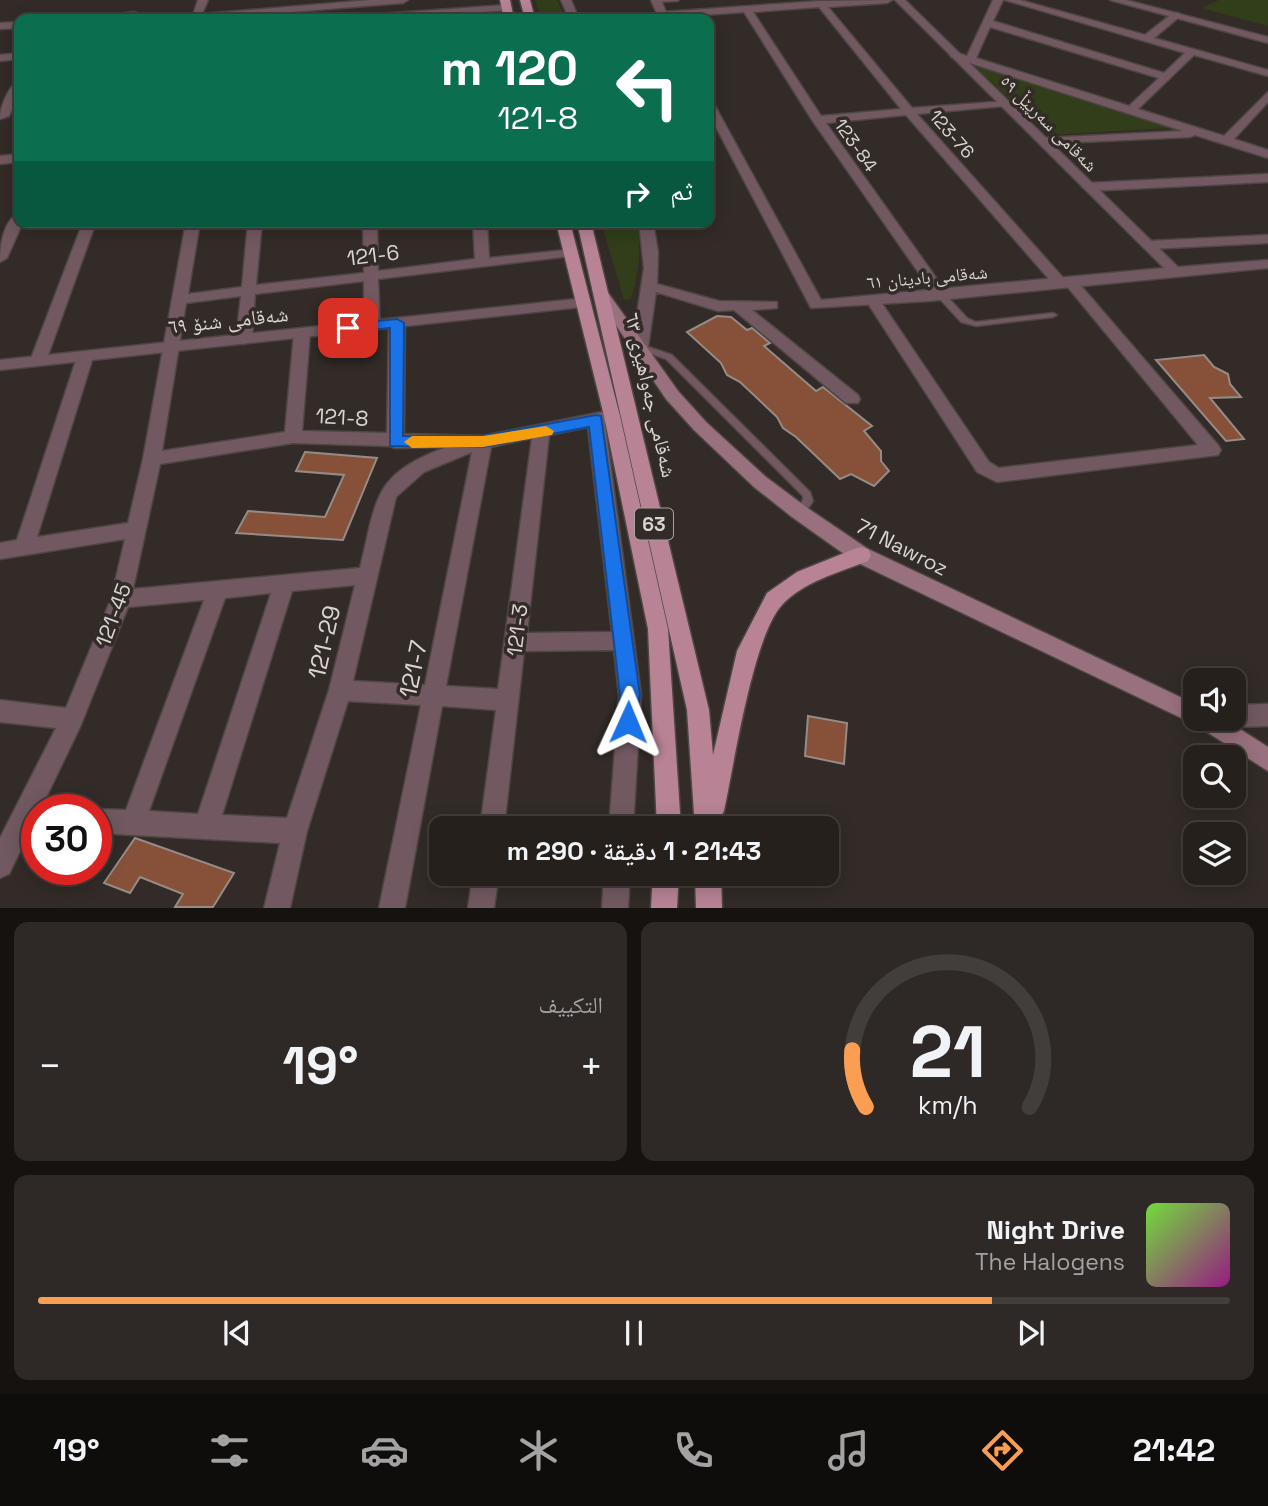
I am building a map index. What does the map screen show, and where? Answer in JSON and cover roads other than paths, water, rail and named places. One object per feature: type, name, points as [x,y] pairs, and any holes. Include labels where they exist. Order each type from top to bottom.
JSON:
[{"type":"main road","name":"شەقامی جەواهیری ٦٣","points":[[565,228],[571,252],[592,297]]},
{"type":"main road","name":"شەقامی جەواهیری ٦٣","points":[[585,228],[592,297],[698,710],[707,816]]},
{"type":"main road","name":"71 Nawroz","points":[[592,297],[640,348],[672,395],[700,426],[750,474],[799,512],[861,555],[1183,709]]},
{"type":"main road","name":"شەقامی جەواهیری ٦٣","points":[[604,348],[604,418],[658,629],[668,816]]},
{"type":"main road","points":[[711,816],[748,651],[774,599],[804,578],[861,555]]},
{"type":"main road","points":[[1223,731],[1268,760]]},
{"type":"main road","points":[[664,908],[665,886]]},
{"type":"main road","points":[[708,886],[709,908]]},
{"type":"street","points":[[243,14],[290,10],[321,3],[403,0]]},
{"type":"street","points":[[435,0],[437,13]]},
{"type":"street","points":[[722,0],[730,10]]},
{"type":"street","points":[[692,14],[815,3],[887,0]]},
{"type":"street","name":"شەقامی سەرپێڵ ٥٩","points":[[900,0],[1174,271]]},
{"type":"street","points":[[970,60],[989,14],[998,0]]},
{"type":"street","points":[[1010,0],[1268,73]]},
{"type":"street","points":[[1115,0],[1268,40]]},
{"type":"street","name":"123-76","points":[[815,3],[1212,450],[997,475],[984,467],[874,302]]},
{"type":"street","points":[[459,14],[506,4]]},
{"type":"street","name":"123-84","points":[[747,9],[818,120],[942,296]]},
{"type":"street","points":[[424,14],[446,14]]},
{"type":"street","points":[[989,14],[1166,77]]},
{"type":"street","points":[[1146,39],[1176,15]]},
{"type":"street","points":[[1130,111],[1192,52]]},
{"type":"street","points":[[956,55],[1268,154]]},
{"type":"street","points":[[1,116],[14,92]]},
{"type":"street","points":[[1226,141],[1268,95]]},
{"type":"street","points":[[818,120],[1003,103]]},
{"type":"street","name":"شەقامی بادینان ٦١","points":[[714,113],[816,305],[942,296],[1174,271],[1268,264]]},
{"type":"street","points":[[1043,142],[1201,133]]},
{"type":"street","points":[[1088,187],[1268,178]]},
{"type":"street","points":[[0,258],[14,228]]},
{"type":"street","points":[[38,361],[88,228]]},
{"type":"street","name":"121-45","points":[[40,794],[121,599],[152,459],[193,228]]},
{"type":"street","points":[[244,339],[254,228]]},
{"type":"street","points":[[370,228],[372,326]]},
{"type":"street","points":[[480,228],[482,263]]},
{"type":"street","points":[[640,348],[650,286],[651,237],[648,228]]},
{"type":"street","points":[[1149,245],[1268,239]]},
{"type":"street","name":"121-6","points":[[180,299],[571,252]]},
{"type":"street","points":[[650,286],[718,306],[772,305]]},
{"type":"street","name":"شەقامی شنۆ ٦٩","points":[[0,365],[372,326],[592,297]]},
{"type":"street","points":[[739,307],[852,399]]},
{"type":"street","points":[[396,442],[397,323]]},
{"type":"street","points":[[293,437],[302,333]]},
{"type":"street","points":[[24,547],[85,357]]},
{"type":"street","points":[[604,418],[630,695],[622,816]]},
{"type":"street","name":"121-8","points":[[152,459],[293,437],[396,442],[483,442],[604,418]]},
{"type":"street","name":"121-3","points":[[494,816],[541,432]]},
{"type":"street","name":"121-29","points":[[277,908],[295,831],[340,690],[382,507],[394,484],[430,460],[483,442]]},
{"type":"street","name":"121-7","points":[[392,908],[483,442]]},
{"type":"street","points":[[0,551],[138,529]]},
{"type":"street","points":[[121,599],[366,576]]},
{"type":"street","points":[[206,827],[285,582]]},
{"type":"street","points":[[132,823],[218,588]]},
{"type":"street","points":[[515,642],[623,641]]},
{"type":"street","points":[[340,690],[509,700]]},
{"type":"street","points":[[0,711],[72,719]]},
{"type":"street","points":[[1246,716],[1268,715]]},
{"type":"street","points":[[112,822],[295,831]]},
{"type":"street","name":"121-45","points":[[0,865],[21,832]]},
{"type":"street","points":[[481,908],[484,886]]},
{"type":"street","points":[[615,908],[616,886]]},
{"type":"lane","points":[[656,1],[677,0]]},
{"type":"lane","points":[[942,296],[964,320],[976,324],[1053,315]]}]
